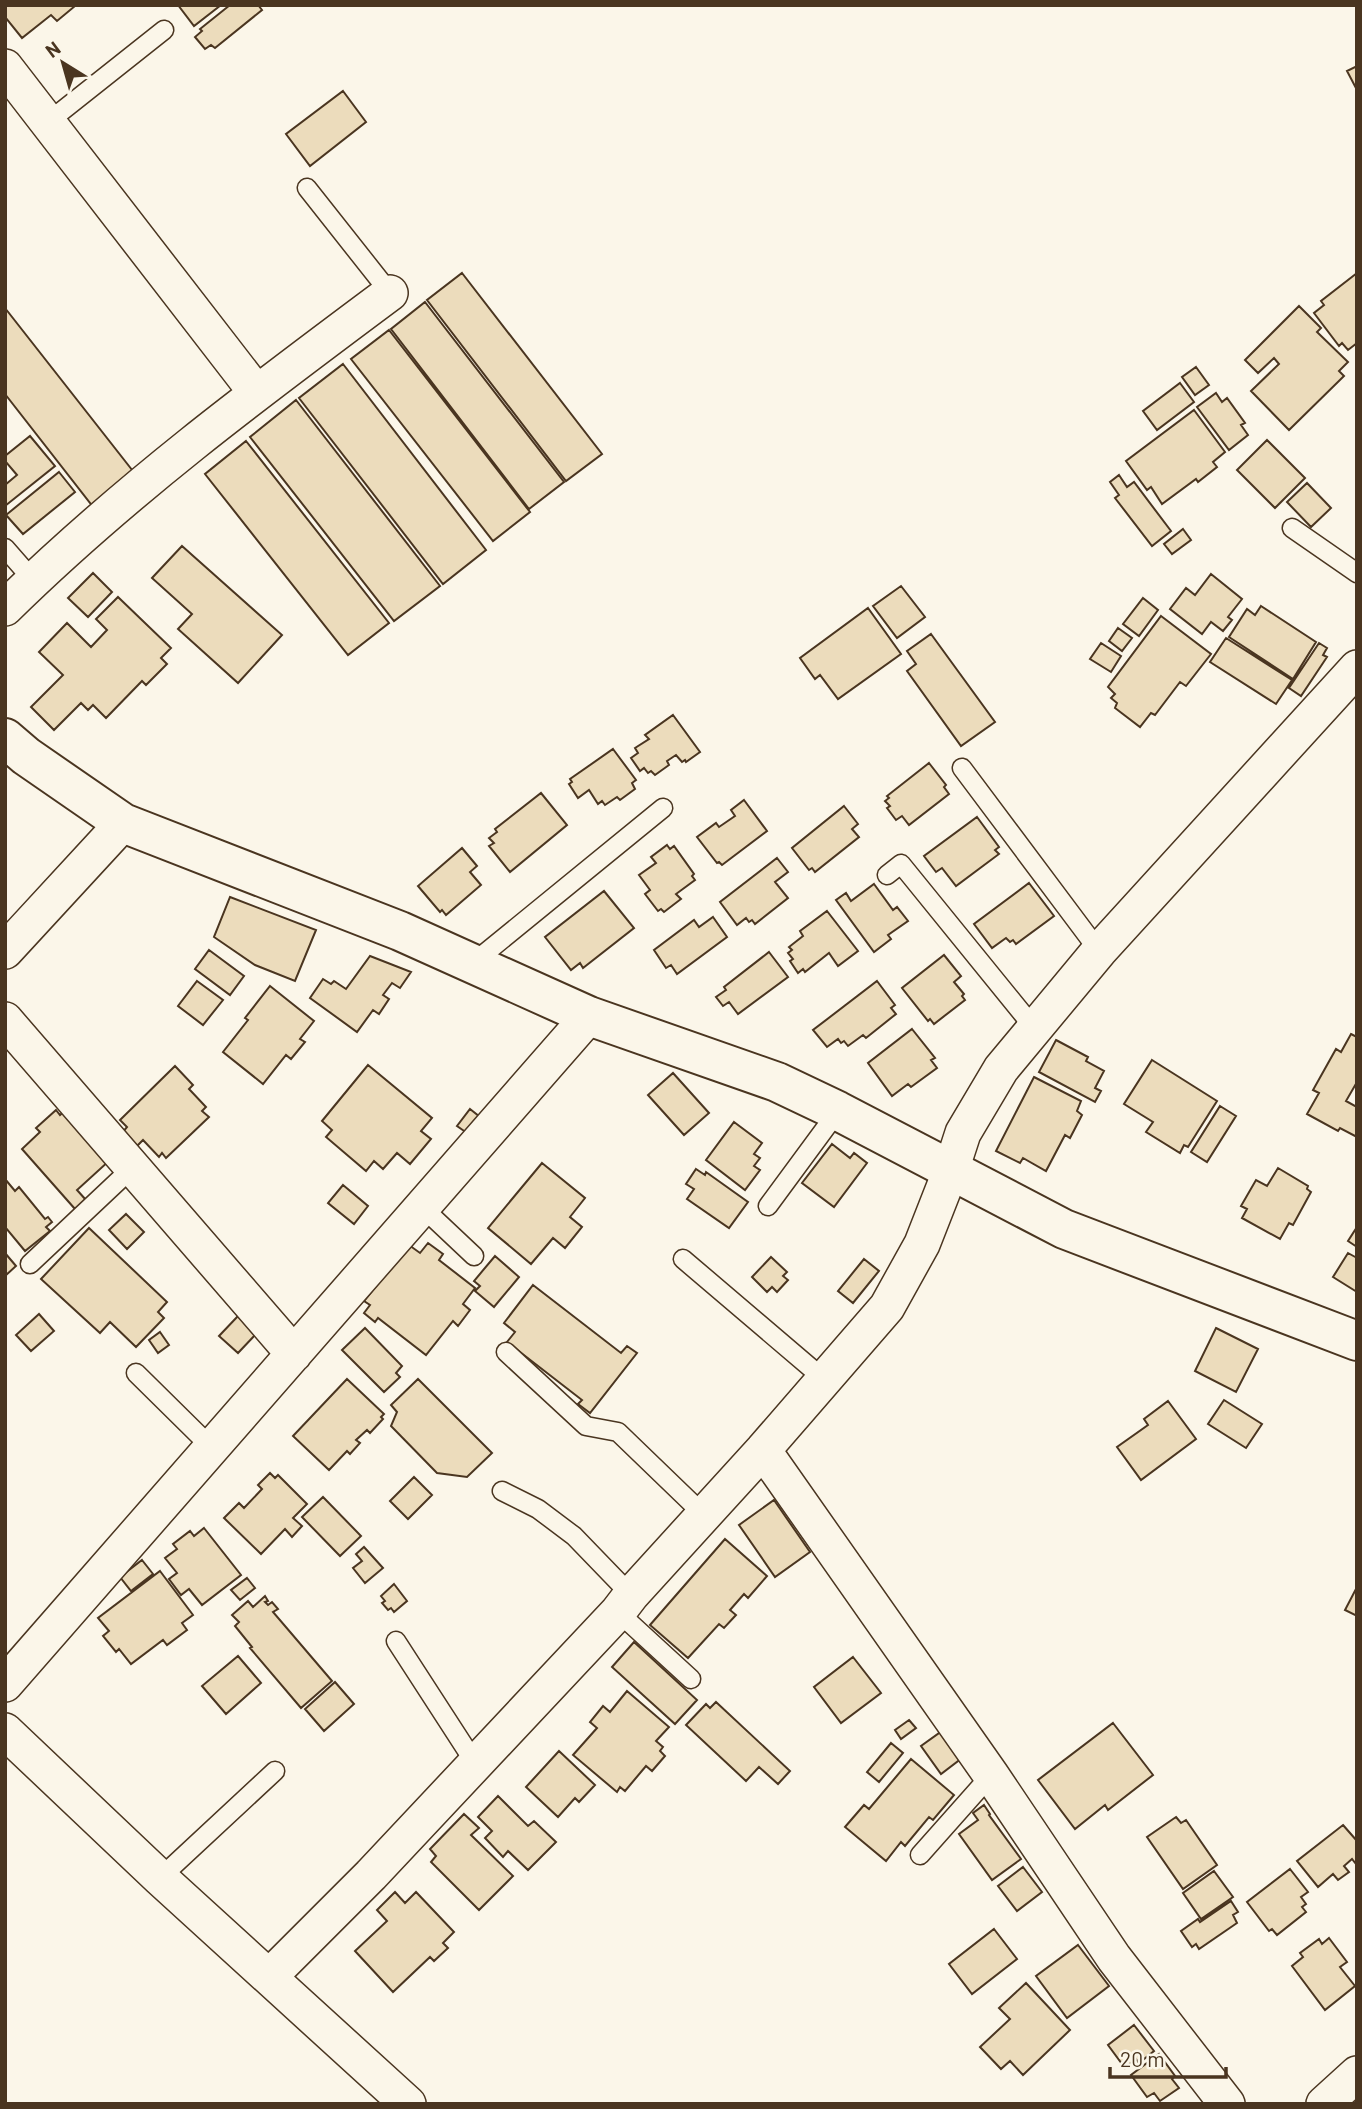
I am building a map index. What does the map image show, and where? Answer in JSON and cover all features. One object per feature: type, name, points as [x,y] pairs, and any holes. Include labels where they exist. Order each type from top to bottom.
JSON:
[{"type":"street","points":[[5,66],[256,393]]},
{"type":"street","points":[[5,608],[118,503],[256,393],[390,293]]},
{"type":"street","points":[[270,1976],[371,1875],[624,1604],[887,1307],[922,1244],[963,1133],[1001,1069],[1099,951],[1357,668]]},
{"type":"street","points":[[5,738],[26,756],[123,823],[400,931],[589,1016],[777,1082],[1064,1229],[1357,1341]]},
{"type":"street","points":[[5,951],[123,823]]},
{"type":"street","points":[[5,1684],[589,1016]]},
{"type":"street","points":[[5,1020],[294,1354]]},
{"type":"street","points":[[763,1450],[1114,1958],[1227,2104]]},
{"type":"street","points":[[5,1731],[160,1878],[408,2104]]},
{"type":"street","points":[[1324,2104],[1357,2074]]},
{"type":"lane","points":[[48,122],[164,30]]},
{"type":"lane","points":[[307,188],[390,293]]},
{"type":"lane","points":[[1292,528],[1357,573]]},
{"type":"lane","points":[[5,548],[33,580]]},
{"type":"lane","points":[[962,768],[1099,951]]},
{"type":"lane","points":[[473,963],[663,808]]},
{"type":"lane","points":[[887,875],[901,864],[1035,1029]]},
{"type":"lane","points":[[768,1206],[838,1111]]},
{"type":"lane","points":[[30,1264],[132,1168]]},
{"type":"lane","points":[[422,1207],[474,1256]]},
{"type":"lane","points":[[683,1259],[825,1380]]},
{"type":"lane","points":[[506,1352],[586,1426],[618,1432],[704,1515]]},
{"type":"lane","points":[[136,1373],[212,1448]]},
{"type":"lane","points":[[502,1491],[538,1509],[574,1536],[624,1604],[691,1679]]},
{"type":"lane","points":[[396,1642],[475,1763]]},
{"type":"lane","points":[[160,1878],[275,1771]]},
{"type":"lane","points":[[920,1855],[990,1775]]},
{"type":"building","points":[[5,5],[75,6],[57,21],[51,15],[22,38],[5,17]]},
{"type":"building","points":[[178,5],[221,5],[194,26]]},
{"type":"building","points":[[230,5],[258,5],[262,10],[215,48],[211,45],[205,49],[195,37],[202,31],[200,29]]},
{"type":"building","points":[[1357,66],[1357,90],[1347,71]]},
{"type":"building","points":[[343,91],[366,122],[310,166],[286,134]]},
{"type":"building","points":[[462,273],[602,454],[566,481],[427,300]]},
{"type":"building","points":[[1357,273],[1357,343],[1348,350],[1342,343],[1339,346],[1314,313],[1324,305],[1321,301]]},
{"type":"building","points":[[425,302],[564,482],[529,509],[391,329]]},
{"type":"building","points":[[1299,306],[1321,328],[1317,332],[1348,362],[1339,371],[1344,376],[1289,430],[1251,391],[1279,364],[1274,358],[1258,373],[1245,360]]},
{"type":"building","points":[[5,308],[136,475],[94,508],[5,394]]},
{"type":"building","points":[[389,330],[530,512],[493,541],[351,359]]},
{"type":"building","points":[[343,364],[486,550],[443,584],[299,398]]},
{"type":"building","points":[[1196,367],[1209,385],[1195,395],[1182,377]]},
{"type":"building","points":[[1180,383],[1194,402],[1157,430],[1143,411]]},
{"type":"building","points":[[1216,393],[1222,402],[1227,398],[1245,423],[1241,425],[1248,435],[1229,450],[1197,407]]},
{"type":"building","points":[[296,400],[440,586],[394,621],[250,437]]},
{"type":"building","points":[[1194,410],[1225,452],[1213,462],[1217,467],[1162,504],[1151,487],[1147,490],[1126,461]]},
{"type":"building","points":[[30,436],[55,466],[5,506],[5,485],[17,475],[5,461],[5,456]]},
{"type":"building","points":[[1267,440],[1305,478],[1275,508],[1237,470]]},
{"type":"building","points":[[246,441],[389,623],[348,655],[205,474]]},
{"type":"building","points":[[59,472],[75,492],[23,534],[6,515]]},
{"type":"building","points":[[1119,475],[1127,487],[1134,482],[1171,531],[1152,546],[1115,498],[1119,495],[1110,482]]},
{"type":"building","points":[[1307,483],[1331,508],[1311,527],[1287,502]]},
{"type":"building","points":[[1183,529],[1191,540],[1172,554],[1164,544]]},
{"type":"building","points":[[182,546],[282,635],[238,683],[178,629],[192,614],[152,578]]},
{"type":"building","points":[[93,573],[112,592],[88,617],[68,598]]},
{"type":"building","points":[[1211,574],[1242,599],[1228,617],[1232,620],[1223,631],[1211,622],[1202,634],[1170,609],[1186,588],[1195,595]]},
{"type":"building","points":[[901,586],[925,617],[897,638],[873,606]]},
{"type":"building","points":[[118,597],[171,648],[161,658],[167,664],[146,685],[142,681],[106,718],[93,705],[88,710],[81,703],[54,730],[31,707],[63,675],[39,652],[67,623],[91,647],[107,630],[96,619]]},
{"type":"building","points":[[1143,598],[1158,610],[1139,636],[1123,624]]},
{"type":"building","points":[[1261,606],[1316,642],[1293,679],[1229,637],[1247,609],[1255,615]]},
{"type":"building","points":[[868,608],[901,654],[838,699],[820,675],[815,679],[800,658]]},
{"type":"building","points":[[1161,616],[1211,654],[1186,686],[1180,682],[1155,715],[1151,713],[1140,727],[1115,708],[1117,703],[1111,698],[1115,694],[1108,687]]},
{"type":"building","points":[[1118,628],[1132,638],[1122,651],[1109,641]]},
{"type":"building","points":[[931,634],[995,722],[961,746],[907,671],[916,664],[907,651]]},
{"type":"building","points":[[1226,638],[1292,680],[1276,704],[1210,662]]},
{"type":"building","points":[[1101,643],[1121,656],[1111,672],[1090,659]]},
{"type":"building","points":[[1319,643],[1327,648],[1323,655],[1327,657],[1301,696],[1289,688]]},
{"type":"building","points":[[673,715],[700,752],[686,762],[682,762],[676,755],[667,761],[669,765],[655,775],[644,768],[640,771],[631,758],[638,753],[635,748],[649,739],[645,735]]},
{"type":"building","points":[[613,749],[636,780],[632,783],[635,789],[620,800],[617,797],[605,805],[602,801],[598,804],[589,790],[578,798],[569,784],[572,782],[570,779]]},
{"type":"building","points":[[929,763],[946,785],[944,787],[949,794],[909,825],[902,816],[896,820],[887,808],[890,806],[885,801],[889,798],[887,796]]},
{"type":"building","points":[[541,793],[567,825],[510,872],[489,846],[494,843],[489,838],[497,832],[495,829]]},
{"type":"building","points":[[744,800],[767,831],[722,865],[717,863],[697,837],[716,823],[719,827],[735,816],[731,810]]},
{"type":"building","points":[[844,806],[858,824],[852,829],[859,837],[815,872],[812,868],[809,870],[792,848]]},
{"type":"building","points":[[977,817],[999,847],[995,850],[999,854],[956,886],[942,868],[936,872],[924,856]]},
{"type":"building","points":[[667,845],[670,849],[674,846],[694,874],[692,876],[695,880],[676,894],[681,899],[664,912],[661,909],[658,911],[645,894],[650,890],[639,875],[656,863],[651,857]]},
{"type":"building","points":[[462,848],[477,866],[470,872],[481,885],[446,915],[442,910],[440,912],[418,886]]},
{"type":"building","points":[[777,858],[788,872],[775,882],[788,898],[755,924],[746,918],[737,925],[720,902]]},
{"type":"building","points":[[1029,883],[1054,916],[1016,944],[1006,938],[992,948],[974,924]]},
{"type":"building","points":[[874,884],[893,910],[897,907],[908,921],[888,935],[891,939],[874,952],[836,900],[846,893],[851,901]]},
{"type":"building","points":[[604,891],[634,928],[583,968],[580,963],[571,970],[545,937]]},
{"type":"building","points":[[230,897],[316,930],[295,981],[255,965],[214,937]]},
{"type":"building","points":[[827,911],[858,951],[838,966],[829,953],[805,972],[803,969],[798,973],[790,961],[793,959],[788,953],[792,950],[789,947],[803,936],[800,931]]},
{"type":"building","points":[[713,917],[727,937],[677,974],[671,965],[666,968],[654,950],[694,920],[699,927]]},
{"type":"building","points":[[209,950],[244,976],[230,995],[195,969]]},
{"type":"building","points":[[769,952],[788,977],[738,1014],[729,1002],[723,1006],[716,997],[726,990],[724,987]]},
{"type":"building","points":[[944,955],[961,976],[954,982],[964,994],[962,996],[965,1000],[934,1024],[930,1019],[928,1021],[902,988]]},
{"type":"building","points":[[370,956],[411,972],[400,988],[392,983],[383,995],[389,999],[379,1014],[373,1010],[357,1032],[310,998],[323,979],[331,984],[334,981],[346,989]]},
{"type":"building","points":[[197,981],[223,1000],[203,1025],[178,1006]]},
{"type":"building","points":[[877,981],[895,1005],[891,1008],[896,1014],[866,1038],[863,1035],[848,1046],[838,1039],[827,1047],[813,1030]]},
{"type":"building","points":[[270,986],[314,1021],[300,1039],[305,1042],[291,1059],[286,1055],[263,1084],[223,1052]]},
{"type":"building","points":[[912,1029],[935,1058],[931,1060],[937,1068],[911,1087],[908,1084],[892,1096],[868,1063]]},
{"type":"building","points":[[1351,1034],[1357,1037],[1357,1082],[1346,1101],[1357,1107],[1357,1137],[1340,1128],[1338,1131],[1307,1114],[1319,1093],[1313,1090],[1336,1049],[1341,1052]]},
{"type":"building","points":[[1056,1040],[1088,1057],[1086,1061],[1104,1071],[1095,1088],[1101,1091],[1095,1102],[1039,1072]]},
{"type":"building","points":[[1152,1060],[1217,1101],[1188,1147],[1184,1145],[1180,1153],[1146,1132],[1153,1122],[1124,1104]]},
{"type":"building","points":[[368,1065],[432,1118],[421,1131],[431,1139],[410,1164],[397,1153],[383,1169],[374,1161],[366,1171],[326,1137],[332,1130],[322,1121]]},
{"type":"building","points":[[175,1066],[193,1085],[189,1089],[206,1107],[202,1111],[209,1117],[166,1158],[162,1153],[159,1157],[143,1140],[136,1147],[122,1133],[127,1127],[120,1120]]},
{"type":"building","points":[[673,1073],[709,1113],[684,1135],[648,1095]]},
{"type":"building","points":[[1034,1077],[1081,1101],[1077,1111],[1082,1115],[1070,1138],[1065,1135],[1046,1171],[1023,1158],[1020,1163],[996,1151]]},
{"type":"building","points":[[1220,1106],[1236,1116],[1207,1162],[1191,1152]]},
{"type":"building","points":[[470,1109],[480,1117],[467,1133],[457,1126]]},
{"type":"building","points":[[56,1110],[60,1115],[66,1110],[110,1160],[77,1190],[86,1200],[75,1209],[22,1149],[40,1132],[36,1128]]},
{"type":"building","points":[[734,1122],[762,1143],[754,1154],[760,1158],[754,1166],[760,1170],[745,1190],[706,1160]]},
{"type":"building","points":[[832,1144],[850,1158],[854,1153],[867,1163],[834,1207],[802,1183]]},
{"type":"building","points":[[542,1163],[585,1198],[570,1217],[582,1227],[565,1248],[553,1238],[531,1264],[488,1228]]},
{"type":"building","points":[[1278,1168],[1308,1186],[1307,1189],[1311,1192],[1293,1225],[1289,1223],[1280,1239],[1242,1218],[1247,1209],[1241,1206],[1256,1180],[1267,1186]]},
{"type":"building","points":[[696,1169],[705,1175],[706,1172],[748,1202],[729,1228],[687,1199],[694,1189],[686,1184]]},
{"type":"building","points":[[5,1179],[15,1191],[19,1187],[45,1219],[48,1217],[52,1222],[46,1227],[50,1231],[25,1251],[5,1227]]},
{"type":"building","points":[[343,1185],[368,1206],[354,1224],[328,1203]]},
{"type":"building","points":[[126,1214],[144,1232],[127,1249],[109,1230]]},
{"type":"building","points":[[1357,1227],[1357,1247],[1348,1241]]},
{"type":"building","points":[[89,1228],[167,1302],[158,1312],[164,1318],[136,1347],[110,1322],[100,1333],[41,1279]]},
{"type":"building","points":[[428,1243],[443,1254],[439,1260],[475,1288],[463,1304],[470,1310],[458,1326],[453,1321],[426,1355],[378,1318],[375,1322],[364,1313],[370,1305],[364,1301],[409,1245],[420,1253]]},
{"type":"building","points":[[5,1253],[16,1266],[5,1276]]},
{"type":"building","points":[[1348,1253],[1357,1258],[1357,1292],[1333,1277]]},
{"type":"building","points":[[495,1256],[519,1277],[494,1307],[475,1291],[480,1286],[474,1281]]},
{"type":"building","points":[[771,1257],[787,1272],[783,1276],[788,1280],[777,1292],[772,1287],[767,1292],[752,1277]]},
{"type":"building","points":[[864,1259],[879,1271],[853,1303],[838,1291]]},
{"type":"building","points":[[533,1285],[621,1353],[627,1346],[637,1353],[590,1413],[578,1404],[582,1400],[507,1342],[515,1332],[504,1323]]},
{"type":"building","points":[[39,1314],[54,1331],[31,1351],[16,1335]]},
{"type":"building","points":[[238,1316],[256,1334],[238,1353],[219,1336]]},
{"type":"building","points":[[365,1328],[402,1366],[396,1373],[400,1377],[384,1392],[342,1350]]},
{"type":"building","points":[[1216,1328],[1258,1349],[1236,1392],[1195,1371]]},
{"type":"building","points":[[160,1332],[169,1345],[158,1353],[149,1340]]},
{"type":"building","points":[[347,1379],[384,1414],[381,1417],[383,1419],[370,1433],[367,1430],[356,1440],[360,1443],[350,1454],[347,1451],[329,1470],[293,1436]]},
{"type":"building","points":[[418,1379],[492,1453],[467,1477],[437,1473],[391,1426],[397,1412],[391,1405]]},
{"type":"building","points":[[1224,1400],[1262,1424],[1246,1448],[1208,1424]]},
{"type":"building","points":[[1168,1401],[1196,1439],[1141,1480],[1117,1447],[1148,1425],[1144,1419]]},
{"type":"building","points":[[270,1473],[275,1478],[278,1475],[307,1504],[293,1518],[302,1526],[292,1537],[285,1529],[261,1554],[224,1518],[239,1503],[244,1508],[262,1489],[258,1485]]},
{"type":"building","points":[[414,1477],[432,1495],[408,1519],[390,1501]]},
{"type":"building","points":[[323,1497],[361,1536],[340,1556],[302,1517]]},
{"type":"building","points":[[774,1500],[810,1552],[775,1577],[739,1525]]},
{"type":"building","points":[[204,1528],[241,1575],[202,1605],[189,1589],[181,1595],[169,1579],[177,1573],[165,1558],[177,1549],[173,1544],[190,1531],[194,1536]]},
{"type":"building","points":[[725,1539],[767,1576],[748,1598],[744,1594],[730,1610],[736,1615],[724,1628],[719,1624],[688,1658],[650,1625]]},
{"type":"building","points":[[364,1547],[383,1568],[365,1583],[353,1568],[362,1561],[356,1554]]},
{"type":"building","points":[[142,1560],[153,1574],[131,1591],[120,1577]]},
{"type":"building","points":[[160,1571],[193,1615],[182,1623],[187,1630],[167,1645],[163,1640],[131,1664],[119,1649],[116,1652],[103,1636],[109,1631],[98,1618]]},
{"type":"building","points":[[247,1578],[255,1588],[240,1600],[231,1590]]},
{"type":"building","points":[[394,1584],[407,1601],[394,1612],[382,1603],[385,1601],[381,1596]]},
{"type":"building","points":[[1357,1587],[1357,1616],[1345,1610]]},
{"type":"building","points":[[265,1596],[268,1601],[265,1602],[268,1605],[272,1602],[278,1609],[273,1612],[332,1681],[301,1708],[250,1648],[252,1647],[235,1626],[239,1622],[232,1615],[248,1601],[253,1607]]},
{"type":"building","points":[[634,1642],[697,1700],[675,1724],[612,1667]]},
{"type":"building","points":[[238,1656],[261,1683],[226,1714],[202,1686]]},
{"type":"building","points":[[853,1657],[881,1693],[841,1723],[814,1687]]},
{"type":"building","points":[[335,1682],[354,1704],[324,1731],[305,1709]]},
{"type":"building","points":[[627,1691],[669,1727],[656,1741],[663,1747],[660,1751],[665,1756],[652,1771],[646,1766],[625,1791],[620,1787],[617,1792],[573,1755],[597,1728],[590,1722],[603,1706],[610,1712]]},
{"type":"building","points":[[716,1702],[790,1771],[778,1784],[759,1767],[746,1781],[686,1725],[706,1704],[710,1708]]},
{"type":"building","points":[[909,1720],[916,1728],[901,1739],[895,1730]]},
{"type":"building","points":[[1113,1723],[1153,1775],[1108,1810],[1105,1805],[1075,1829],[1038,1780]]},
{"type":"building","points":[[942,1731],[962,1758],[941,1774],[921,1746]]},
{"type":"building","points":[[891,1743],[903,1753],[879,1782],[867,1772]]},
{"type":"building","points":[[559,1751],[595,1785],[579,1802],[575,1798],[558,1817],[526,1787]]},
{"type":"building","points":[[911,1759],[954,1795],[933,1820],[929,1817],[905,1846],[901,1842],[886,1861],[845,1827],[864,1805],[869,1809]]},
{"type":"building","points":[[498,1796],[528,1826],[534,1821],[556,1842],[528,1870],[508,1851],[503,1857],[485,1838],[492,1831],[478,1817]]},
{"type":"building","points":[[984,1805],[1021,1859],[992,1880],[959,1834],[978,1820],[973,1813]]},
{"type":"building","points":[[464,1814],[479,1828],[471,1835],[513,1876],[479,1910],[431,1862],[436,1856],[430,1849]]},
{"type":"building","points":[[1176,1817],[1181,1823],[1186,1820],[1217,1865],[1183,1889],[1147,1837]]},
{"type":"building","points":[[1343,1825],[1357,1841],[1357,1863],[1352,1859],[1344,1866],[1349,1872],[1338,1880],[1333,1874],[1318,1887],[1297,1861]]},
{"type":"building","points":[[1023,1867],[1042,1892],[1017,1911],[998,1886]]},
{"type":"building","points":[[1290,1869],[1308,1892],[1301,1897],[1306,1904],[1302,1907],[1306,1912],[1277,1935],[1272,1929],[1269,1931],[1247,1902]]},
{"type":"building","points":[[1214,1871],[1233,1897],[1201,1919],[1183,1893]]},
{"type":"building","points":[[395,1892],[405,1903],[416,1892],[454,1932],[443,1943],[448,1948],[434,1961],[430,1957],[393,1992],[355,1951],[387,1921],[377,1910]]},
{"type":"building","points":[[1231,1901],[1238,1912],[1233,1915],[1237,1923],[1199,1949],[1196,1944],[1192,1947],[1181,1931]]},
{"type":"building","points":[[994,1929],[1017,1959],[972,1994],[949,1964]]},
{"type":"building","points":[[1329,1938],[1347,1962],[1340,1967],[1355,1986],[1325,2010],[1292,1966],[1303,1957],[1300,1953],[1319,1939],[1322,1944]]},
{"type":"building","points":[[1078,1945],[1109,1986],[1067,2018],[1036,1976]]},
{"type":"building","points":[[1026,1983],[1070,2030],[1023,2075],[1010,2061],[1001,2069],[980,2047],[1010,2019],[999,2008]]},
{"type":"building","points":[[1134,2025],[1154,2051],[1139,2063],[1136,2059],[1125,2068],[1108,2045]]},
{"type":"building","points":[[1159,2054],[1175,2076],[1172,2079],[1179,2088],[1160,2101],[1154,2093],[1147,2097],[1131,2075]]}]
